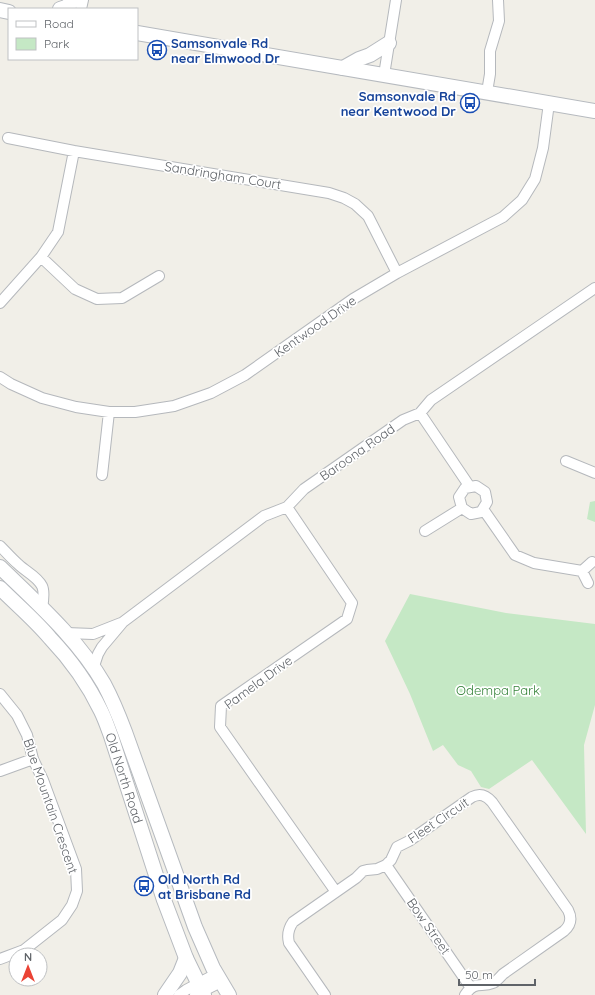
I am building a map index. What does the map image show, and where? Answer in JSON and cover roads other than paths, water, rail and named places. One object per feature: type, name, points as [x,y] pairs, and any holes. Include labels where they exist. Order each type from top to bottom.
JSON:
[{"type":"main road","points":[[63,8],[74,0]]},
{"type":"main road","points":[[138,33],[595,111]]},
{"type":"main road","points":[[343,68],[359,58],[370,55],[390,43]]},
{"type":"main road","name":"Old North Road","points":[[0,567],[66,633],[80,650],[106,689],[125,732],[196,928],[218,978],[228,995]]},
{"type":"main road","name":"Old North Road","points":[[0,588],[34,620],[66,656],[90,691],[101,711],[111,736],[164,900],[200,991]]},
{"type":"main road","points":[[165,995],[180,972],[186,958]]},
{"type":"street","points":[[384,75],[396,0]]},
{"type":"street","points":[[487,92],[490,74],[490,51],[499,22],[498,0]]},
{"type":"street","name":"Kentwood Drive","points":[[0,377],[11,384],[42,398],[76,407],[109,412],[136,412],[174,406],[211,393],[245,376],[353,299],[397,273],[503,217],[522,200],[535,179],[542,148],[549,103]]},
{"type":"street","name":"Sandringham Court","points":[[8,138],[74,151],[329,193],[344,198],[355,204],[368,216],[397,273]]},
{"type":"street","points":[[0,303],[41,257],[58,232],[74,151]]},
{"type":"street","points":[[41,257],[75,289],[97,299],[122,298],[159,276]]},
{"type":"street","name":"Baroona Road","points":[[93,669],[102,646],[123,622],[264,516],[287,507],[304,489],[403,420],[420,413],[431,400],[595,288]]},
{"type":"street","points":[[102,475],[109,412]]},
{"type":"street","points":[[420,413],[470,487]]},
{"type":"street","points":[[566,461],[595,473]]},
{"type":"street","points":[[476,486],[485,492],[488,502],[482,512],[471,514],[462,508],[459,497],[465,488],[476,486]]},
{"type":"street","name":"Pamela Drive","points":[[287,507],[352,603],[347,619],[221,706],[220,727],[336,892]]},
{"type":"street","points":[[425,531],[462,508]]},
{"type":"street","points":[[483,509],[515,555],[534,563],[582,570],[592,562]]},
{"type":"street","points":[[0,546],[38,581],[43,592],[42,608]]},
{"type":"street","points":[[582,570],[588,583]]},
{"type":"street","name":"Baroona Road","points":[[66,633],[93,634],[123,622]]},
{"type":"street","name":"Blue Mountain Crescent","points":[[0,694],[17,715],[27,735],[33,759],[43,780],[76,869],[77,891],[72,905],[62,920],[24,950],[0,959]]},
{"type":"street","points":[[0,771],[33,759]]},
{"type":"street","name":"Fleet Circuit","points":[[386,865],[391,860],[397,847],[409,841],[472,797],[482,795],[492,802],[568,910],[571,917],[568,928],[494,982],[475,986],[468,991]]},
{"type":"street","points":[[325,995],[290,945],[288,939],[289,928],[293,922],[356,878],[363,871],[377,869],[386,865]]},
{"type":"street","name":"Bow Street","points":[[386,865],[468,991]]},
{"type":"street","points":[[179,995],[200,991],[218,978]]},
{"type":"place","name":"Samsonvale Rd near Elmwood Dr","points":[[157,50]]},
{"type":"place","name":"Samsonvale Rd near Kentwood Dr","points":[[470,103]]},
{"type":"place","name":"Old North Rd at Brisbane Rd","points":[[144,886]]},
{"type":"park label","name":"Odempa Park","points":[[498,690]]}]
